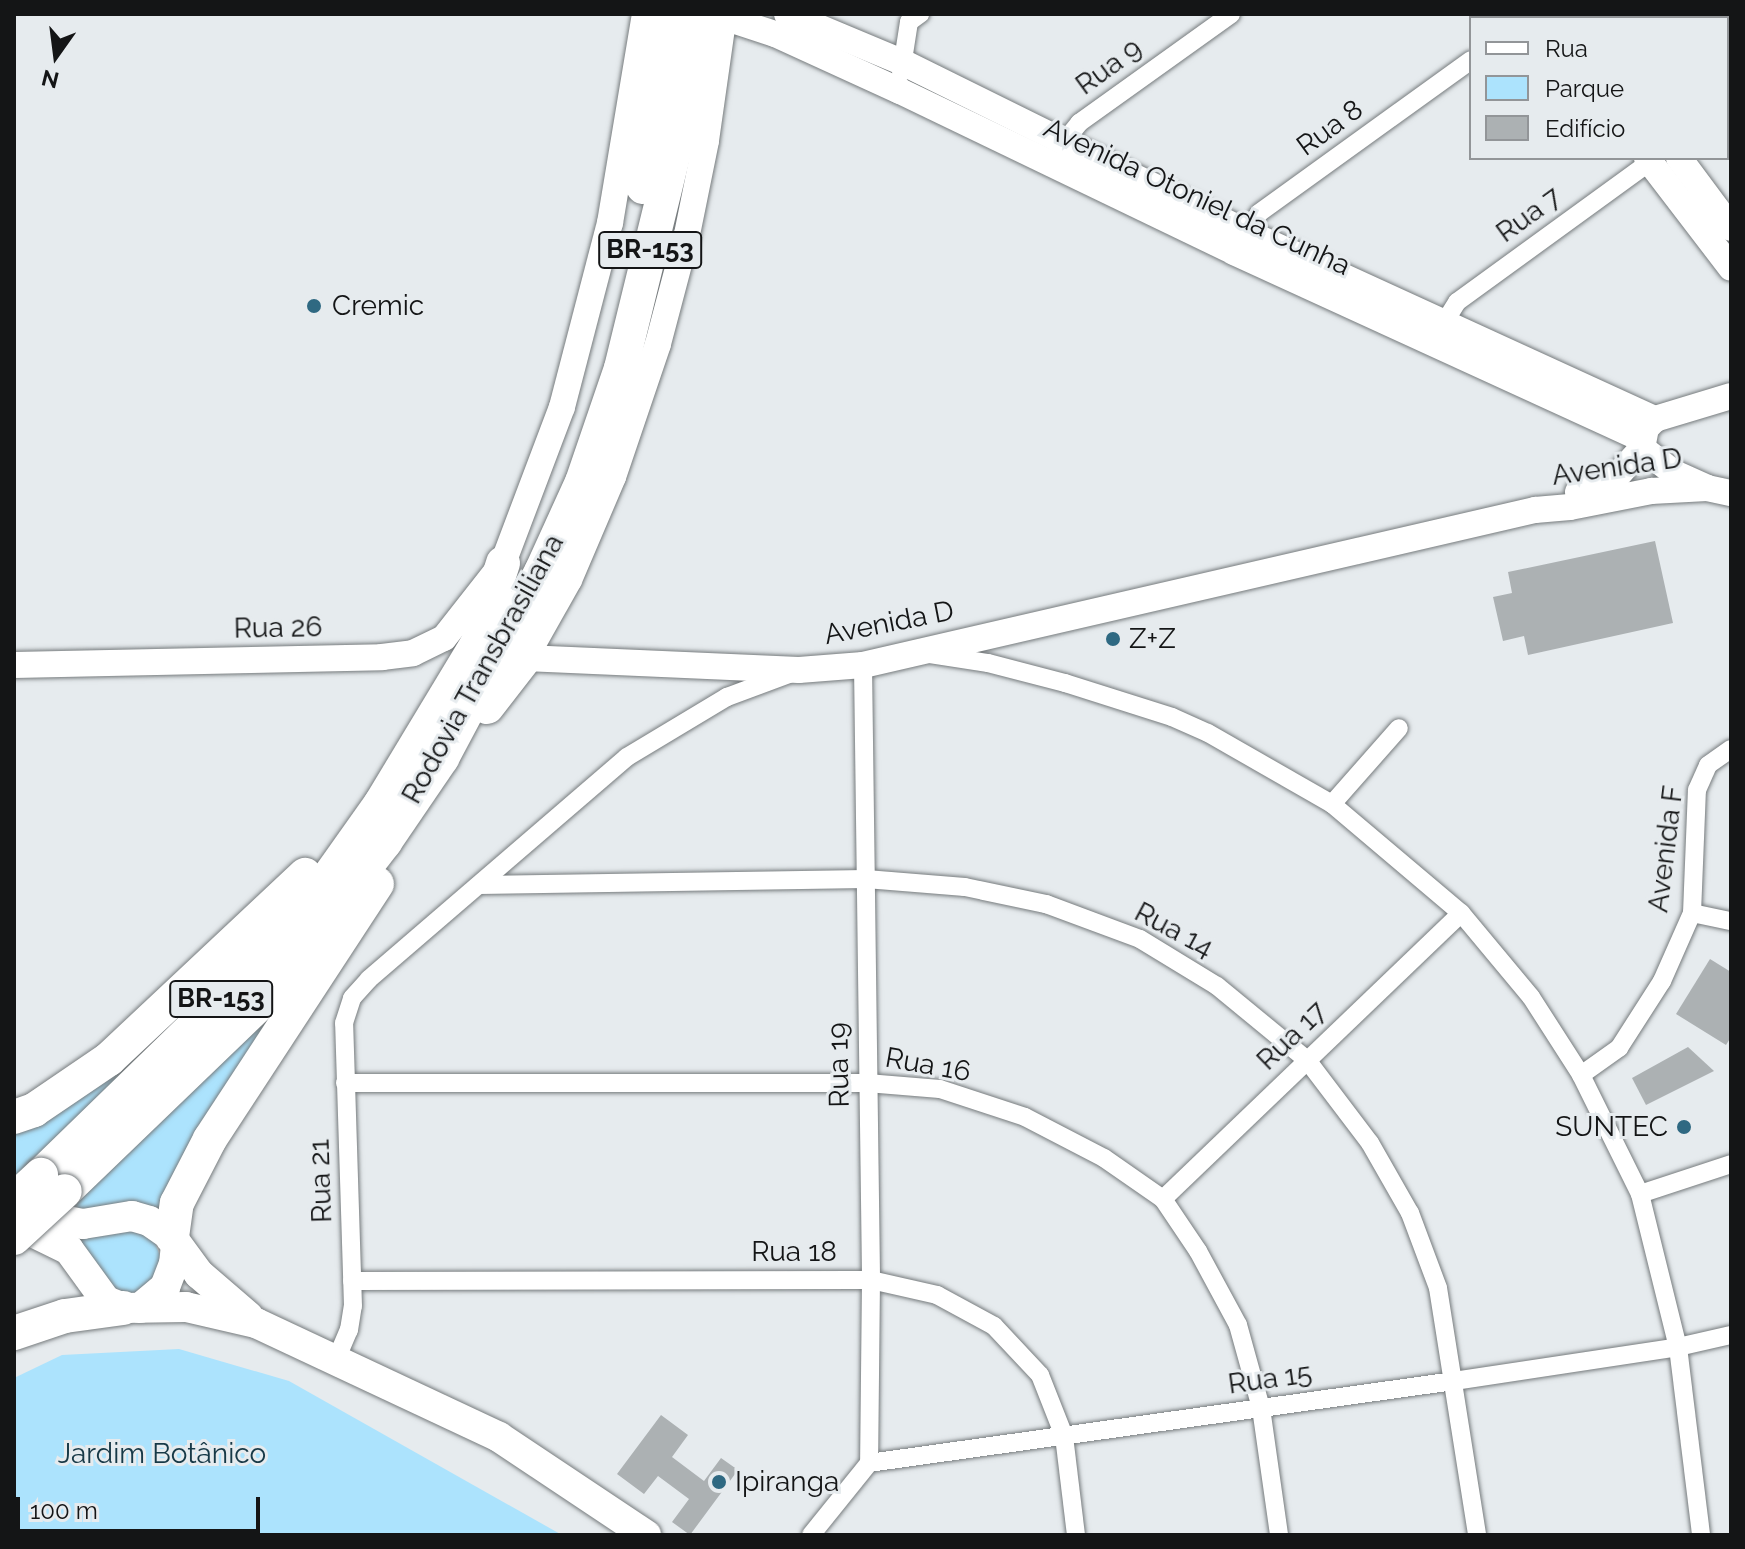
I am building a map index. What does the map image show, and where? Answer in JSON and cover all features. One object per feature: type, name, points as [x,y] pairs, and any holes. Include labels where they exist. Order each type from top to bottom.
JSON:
[{"type":"highway","name":"Rodovia Transbrasiliana","points":[[14,1238],[53,1183],[325,882],[381,803],[477,645],[520,566],[561,477],[601,359],[655,130],[672,14]]},
{"type":"highway","name":"Rodovia Transbrasiliana","points":[[14,1200],[53,1183],[259,1004],[385,842],[442,758],[541,572],[592,454],[621,368],[682,120],[715,15]]},
{"type":"highway","points":[[477,645],[503,563]]},
{"type":"highway","points":[[442,758],[525,658]]},
{"type":"highway","points":[[14,1117],[34,1110],[109,1059],[381,803]]},
{"type":"highway","points":[[174,1240],[177,1203],[187,1181],[379,880],[386,868],[385,842]]},
{"type":"highway","points":[[14,1333],[65,1316],[132,1308]]},
{"type":"main road","name":"Rodovia Transbrasiliana","points":[[503,563],[562,407],[578,350],[610,223],[645,14]]},
{"type":"main road","name":"Avenida Otoniel da Cunha","points":[[787,14],[902,62],[1063,143],[1240,242],[1444,323],[1646,435]]},
{"type":"main road","name":"Rodovia Transbrasiliana","points":[[525,658],[569,580],[613,477],[658,344],[687,234],[709,124],[715,15]]},
{"type":"main road","name":"Avenida Otoniel da Cunha","points":[[715,15],[775,34],[1240,242],[1646,435]]},
{"type":"main road","points":[[1652,160],[1731,268]]},
{"type":"main road","points":[[1680,160],[1731,228]]},
{"type":"main road","points":[[1723,493],[1674,473],[1646,435],[1731,396]]},
{"type":"main road","name":"Avenida D","points":[[1535,510],[1618,475],[1646,435]]},
{"type":"main road","name":"Avenida D","points":[[799,670],[863,665],[1124,602],[1535,510],[1570,507],[1651,491],[1723,493]]},
{"type":"main road","name":"Rua 26","points":[[14,665],[382,657],[413,653],[444,638],[503,563]]},
{"type":"main road","points":[[525,658],[799,670]]},
{"type":"main road","points":[[14,1200],[62,1220],[83,1224],[132,1216],[149,1221],[174,1240],[199,1274],[256,1323]]},
{"type":"main road","points":[[14,1223],[69,1250],[100,1296],[132,1308],[186,1307],[256,1323],[499,1437],[646,1535]]},
{"type":"main road","points":[[132,1308],[165,1287],[174,1264],[174,1240]]},
{"type":"street","name":"Rua 9","points":[[1063,143],[1079,123],[1231,14]]},
{"type":"street","points":[[900,91],[902,62],[913,17]]},
{"type":"street","name":"Rua 8","points":[[1240,242],[1259,213],[1469,61]]},
{"type":"street","name":"Rua 7","points":[[1444,323],[1457,302],[1650,160]]},
{"type":"street","points":[[919,652],[988,663],[1065,683],[1172,717],[1232,746],[1332,804],[1461,913],[1531,997],[1581,1075],[1640,1194],[1678,1347],[1701,1535]]},
{"type":"street","name":"Rua 19","points":[[863,665],[871,1280],[869,1463]]},
{"type":"street","name":"Avenida D","points":[[352,998],[369,979],[627,757],[727,697],[799,670]]},
{"type":"street","points":[[1332,804],[1399,728]]},
{"type":"street","name":"Avenida F","points":[[1581,1075],[1619,1048],[1662,981],[1692,913],[1697,790],[1708,765],[1731,749]]},
{"type":"street","name":"Rua 14","points":[[479,885],[866,879],[965,887],[1046,904],[1140,939],[1217,986],[1307,1060],[1370,1143],[1410,1213],[1438,1288],[1477,1535]]},
{"type":"street","name":"Rua 17","points":[[1163,1199],[1461,913]]},
{"type":"street","points":[[1692,913],[1731,921]]},
{"type":"street","name":"Rua 21","points":[[336,1360],[349,1330],[352,1281],[344,1023],[352,998]]},
{"type":"street","name":"Rua 16","points":[[345,1083],[867,1083],[940,1089],[1025,1117],[1104,1158],[1163,1199],[1198,1251],[1238,1325],[1261,1408],[1279,1535]]},
{"type":"street","points":[[1640,1194],[1731,1164]]},
{"type":"street","name":"Rua 18","points":[[352,1281],[871,1280],[937,1295],[994,1326],[1040,1375],[1064,1436],[1076,1535]]},
{"type":"street","name":"Rua 15","points":[[869,1463],[1454,1381],[1678,1347],[1731,1335]]},
{"type":"street","points":[[811,1535],[869,1463]]},
{"type":"green space","points":[[262,939],[14,1182],[14,1125]]},
{"type":"green space","points":[[309,974],[166,1224],[84,1215],[70,1208]]},
{"type":"green space","points":[[14,1208],[133,1228],[153,1238],[160,1256],[156,1281],[127,1301]]},
{"type":"green space","name":"Jardim Botânico","points":[[179,1349],[289,1381],[562,1535],[14,1535],[14,1378],[62,1355]]},
{"type":"building","points":[[1655,541],[1673,623],[1528,655],[1524,636],[1503,641],[1493,597],[1512,593],[1508,572]]},
{"type":"building","points":[[1710,959],[1731,972],[1731,1037],[1726,1045],[1676,1014]]},
{"type":"building","points":[[1688,1047],[1714,1071],[1646,1105],[1632,1078]]},
{"type":"building","points":[[661,1415],[688,1435],[672,1457],[704,1481],[721,1458],[738,1470],[690,1535],[672,1522],[689,1499],[658,1476],[644,1494],[617,1474]]},
{"type":"place","name":"Cremic","points":[[314,306]]},
{"type":"place","name":"Z+Z","points":[[1113,639]]},
{"type":"place","name":"SUNTEC","points":[[1684,1127]]},
{"type":"place","name":"Ipiranga","points":[[719,1482]]}]
